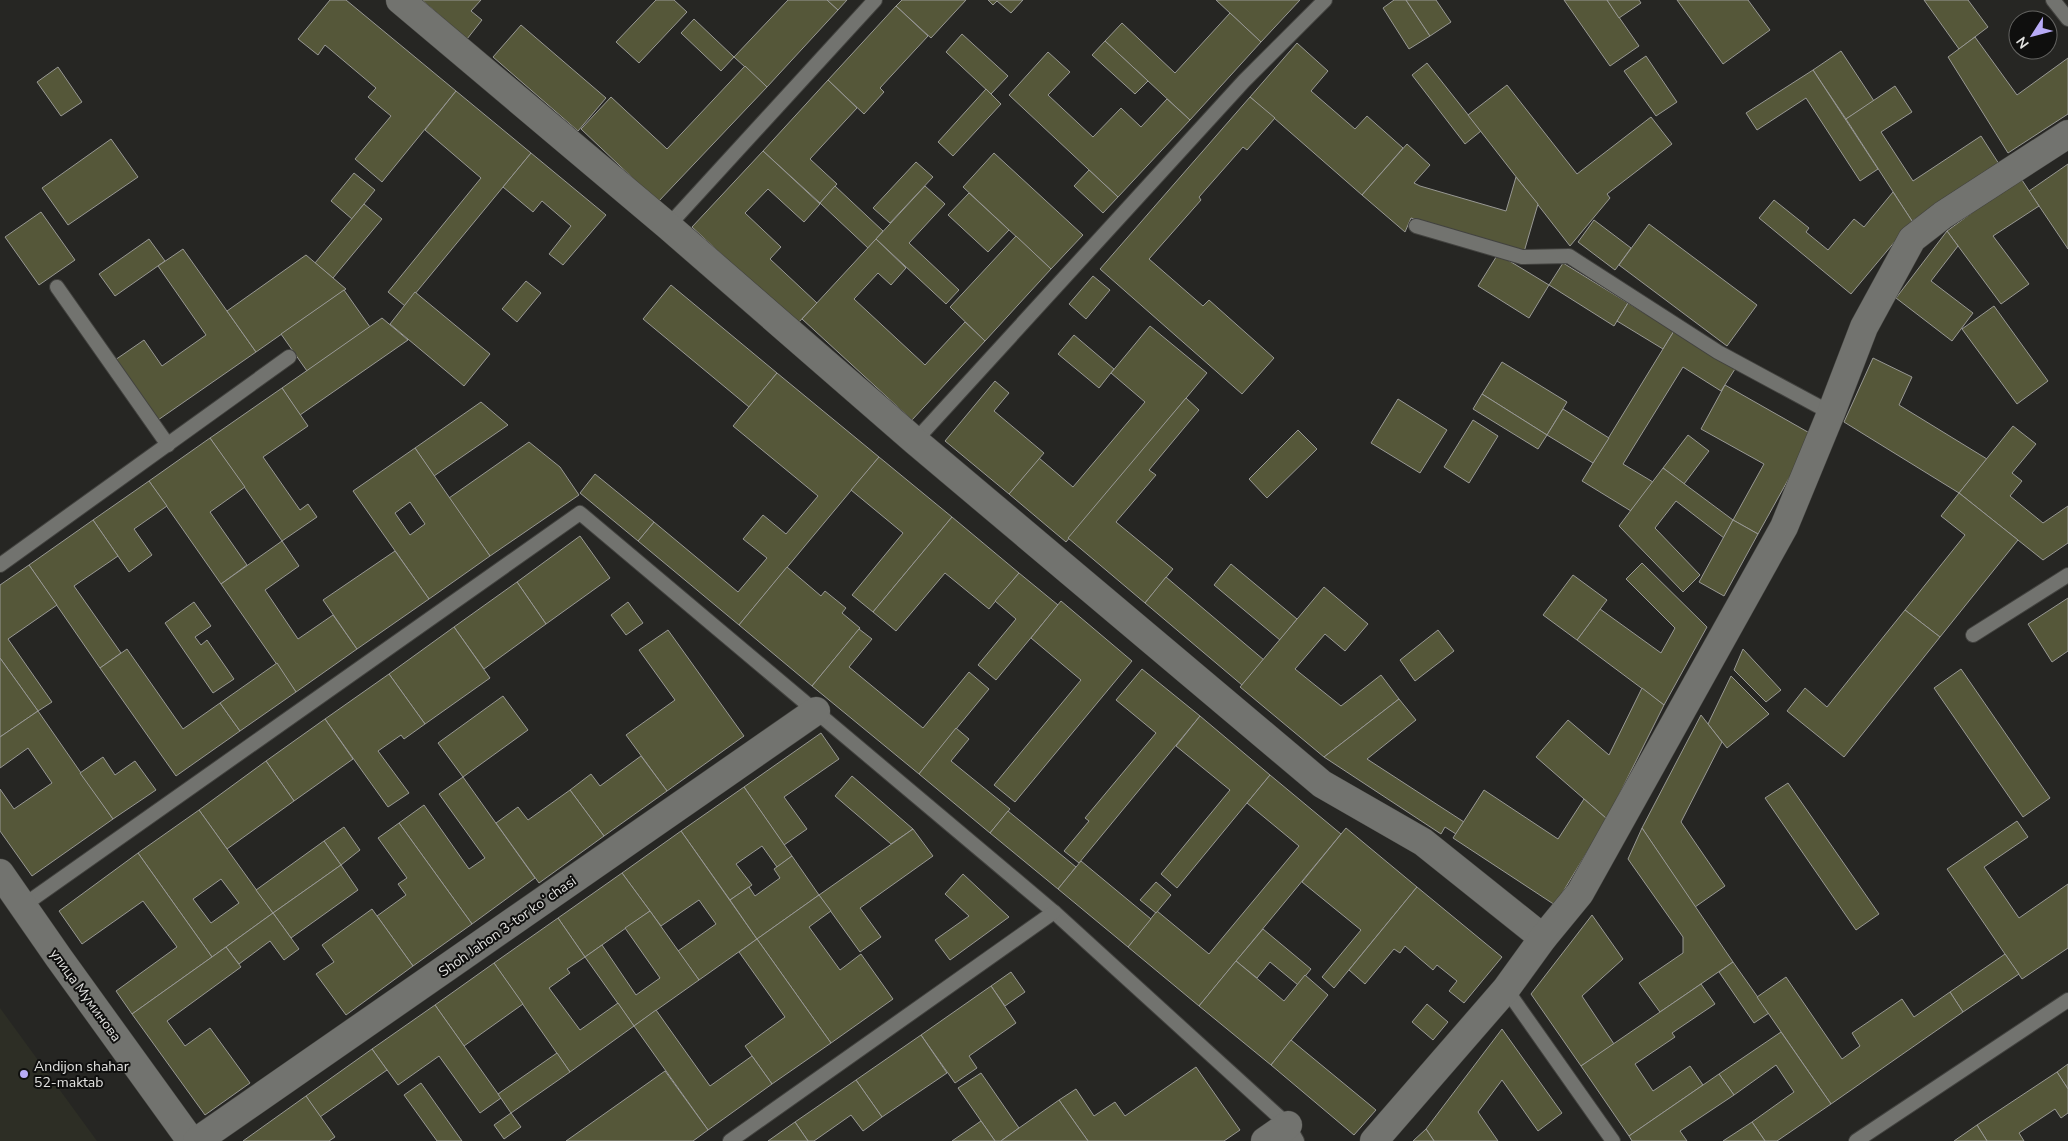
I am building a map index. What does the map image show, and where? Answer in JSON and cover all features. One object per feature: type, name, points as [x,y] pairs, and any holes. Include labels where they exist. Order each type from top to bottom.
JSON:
[{"type":"street","points":[[400,0],[668,226],[915,440],[1322,784],[1423,842],[1543,938]]},
{"type":"street","points":[[1374,1141],[1506,989],[1543,938],[1580,893],[1784,527],[1864,327],[1912,239],[1943,215],[2068,134]]},
{"type":"street","name":"Shoh Jahon 3-tor koʻchasi","points":[[197,1141],[816,712]]},
{"type":"street","name":"улица Муминова","points":[[0,872],[59,958],[191,1141]]},
{"type":"street","points":[[1265,1141],[1292,1133]]},
{"type":"lane","points":[[668,226],[875,0]]},
{"type":"lane","points":[[915,440],[1244,81],[1326,0]]},
{"type":"lane","points":[[2053,0],[2068,19]]},
{"type":"lane","points":[[1416,226],[1522,257],[1569,256],[1718,352],[1831,413]]},
{"type":"lane","points":[[57,287],[168,445]]},
{"type":"lane","points":[[0,565],[289,357]]},
{"type":"lane","points":[[24,905],[580,513],[1054,912],[1292,1133]]},
{"type":"lane","points":[[1973,635],[2068,575]]},
{"type":"lane","points":[[730,1141],[1054,912]]},
{"type":"lane","points":[[1506,989],[1613,1141]]},
{"type":"lane","points":[[1856,1141],[2068,1000]]},
{"type":"shaded area","name":"Andijon shahar 52-maktab","points":[[0,1008],[97,1141],[0,1141]]},
{"type":"building","points":[[330,0],[346,0],[456,91],[382,182],[355,159],[391,116],[368,97],[376,88],[325,45],[318,55],[298,39]]},
{"type":"building","points":[[422,0],[481,0],[471,11],[482,20],[467,39]]},
{"type":"building","points":[[656,0],[674,0],[687,12],[639,63],[616,42]]},
{"type":"building","points":[[788,0],[827,0],[838,10],[767,87],[734,57]]},
{"type":"building","points":[[827,0],[847,0],[838,10]]},
{"type":"building","points":[[902,0],[966,0],[931,38],[896,6]]},
{"type":"building","points":[[988,0],[1023,0],[1011,13],[997,1],[993,5]]},
{"type":"building","points":[[1216,0],[1300,0],[1261,42]]},
{"type":"building","points":[[1394,0],[1406,0],[1430,36],[1409,49],[1383,8]]},
{"type":"building","points":[[1406,0],[1436,0],[1451,22],[1430,36]]},
{"type":"building","points":[[1564,0],[1607,0],[1639,46],[1610,66]]},
{"type":"building","points":[[1607,0],[1639,0],[1641,3],[1619,18]]},
{"type":"building","points":[[1677,0],[1748,0],[1770,30],[1723,64]]},
{"type":"building","points":[[1924,0],[1968,0],[1988,27],[1959,49]]},
{"type":"building","points":[[896,6],[928,36],[880,88],[884,92],[864,114],[828,80]]},
{"type":"building","points":[[1230,13],[1261,42],[1190,120],[1105,41],[1122,23],[1175,73]]},
{"type":"building","points":[[694,19],[734,57],[721,71],[681,33]]},
{"type":"building","points":[[521,25],[606,98],[578,131],[493,57]]},
{"type":"building","points":[[962,34],[1008,76],[991,94],[946,52]]},
{"type":"building","points":[[1975,37],[2017,95],[2068,58],[2068,114],[2008,153],[1948,57]]},
{"type":"building","points":[[1105,41],[1148,81],[1135,94],[1092,55]]},
{"type":"building","points":[[1297,43],[1328,71],[1311,91],[1355,129],[1367,116],[1403,148],[1362,195],[1250,97]]},
{"type":"building","points":[[1841,51],[1874,101],[1846,119],[1813,70]]},
{"type":"building","points":[[1048,52],[1070,72],[1048,95],[1093,137],[1121,108],[1141,127],[1167,99],[1190,120],[1118,197],[1009,95]]},
{"type":"building","points":[[1646,56],[1677,102],[1656,116],[1624,71]]},
{"type":"building","points":[[1427,63],[1481,131],[1465,144],[1412,75]]},
{"type":"building","points":[[745,66],[767,87],[658,202],[581,129],[611,97],[667,149]]},
{"type":"building","points":[[58,67],[82,102],[61,116],[37,82]]},
{"type":"building","points":[[1813,70],[1878,169],[1860,181],[1806,98],[1757,130],[1746,113]]},
{"type":"building","points":[[828,80],[857,108],[810,159],[837,184],[820,203],[763,151]]},
{"type":"building","points":[[1507,85],[1577,174],[1651,117],[1672,144],[1607,194],[1610,198],[1570,246],[1468,115]]},
{"type":"building","points":[[1895,86],[1912,112],[1881,132],[1913,181],[1981,136],[1999,164],[1912,221],[1846,119]]},
{"type":"building","points":[[986,89],[1001,104],[953,156],[938,142]]},
{"type":"building","points":[[456,91],[531,153],[405,306],[388,292],[481,178],[425,130]]},
{"type":"building","points":[[1250,97],[1275,118],[1247,150],[1243,147],[1199,197],[1201,200],[1149,259],[1203,306],[1209,300],[1274,358],[1242,394],[1100,269]]},
{"type":"building","points":[[111,139],[138,177],[68,225],[42,188]]},
{"type":"building","points":[[1407,144],[1430,165],[1414,183],[1420,186],[1506,211],[1516,177],[1538,204],[1524,252],[1411,218],[1405,232],[1362,195]]},
{"type":"building","points":[[763,151],[820,204],[804,222],[768,189],[745,213],[781,247],[770,259],[817,303],[797,324],[692,227]]},
{"type":"building","points":[[531,153],[606,215],[563,265],[549,254],[571,226],[542,201],[533,212],[503,187]]},
{"type":"building","points":[[994,153],[1083,235],[1051,269],[963,187]]},
{"type":"building","points":[[916,162],[933,177],[890,223],[873,208]]},
{"type":"building","points":[[2068,164],[2068,249],[2029,191]]},
{"type":"building","points":[[1089,170],[1118,197],[1103,213],[1074,186]]},
{"type":"building","points":[[354,173],[375,190],[352,219],[331,201]]},
{"type":"building","points":[[2022,180],[2039,206],[1993,236],[2029,284],[2001,304],[1947,231],[1992,198]]},
{"type":"building","points":[[835,186],[883,231],[868,248],[820,203]]},
{"type":"building","points":[[925,186],[945,204],[909,243],[959,290],[946,304],[876,239]]},
{"type":"building","points":[[1893,192],[1912,221],[1851,294],[1759,218],[1774,200],[1809,228],[1806,232],[1828,250],[1854,219],[1864,227]]},
{"type":"building","points":[[969,193],[1009,230],[988,252],[948,215]]},
{"type":"building","points":[[364,204],[382,219],[333,278],[315,263]]},
{"type":"building","points":[[41,212],[75,260],[39,285],[5,237]]},
{"type":"building","points":[[1594,220],[1631,248],[1615,270],[1578,242]]},
{"type":"building","points":[[1649,224],[1757,305],[1727,346],[1619,265]]},
{"type":"building","points":[[1947,231],[1958,246],[1931,281],[1973,313],[1952,341],[1896,298]]},
{"type":"building","points":[[1016,236],[1051,269],[985,341],[950,307]]},
{"type":"building","points":[[149,239],[165,261],[115,296],[99,274]]},
{"type":"building","points":[[876,239],[906,268],[891,285],[878,273],[854,299],[925,365],[965,322],[985,341],[912,420],[802,319]]},
{"type":"building","points":[[183,249],[256,352],[158,420],[115,360],[144,340],[162,366],[206,335],[158,266]]},
{"type":"building","points":[[1498,254],[1549,285],[1529,318],[1478,286]]},
{"type":"building","points":[[306,255],[346,289],[256,352],[227,311]]},
{"type":"building","points":[[1563,263],[1628,303],[1614,326],[1549,285]]},
{"type":"building","points":[[1093,276],[1110,290],[1086,319],[1069,304]]},
{"type":"building","points":[[526,281],[541,293],[517,322],[502,309]]},
{"type":"building","points":[[671,285],[777,373],[749,407],[643,319]]},
{"type":"building","points":[[344,290],[370,327],[307,371],[281,334]]},
{"type":"building","points":[[415,292],[490,354],[464,386],[390,324]]},
{"type":"building","points":[[1628,303],[1674,331],[1663,349],[1617,321]]},
{"type":"building","points":[[1994,306],[2048,381],[2017,404],[1962,329]]},
{"type":"building","points":[[382,318],[408,340],[300,415],[282,388]]},
{"type":"building","points":[[1150,326],[1207,373],[1066,542],[1009,494],[1039,458],[1073,487],[1145,402],[1111,373]]},
{"type":"building","points":[[1674,331],[1735,369],[1721,391],[1683,367],[1623,464],[1653,482],[1631,511],[1582,481]]},
{"type":"building","points":[[1074,335],[1114,369],[1099,388],[1058,354]]},
{"type":"building","points":[[1873,358],[1912,377],[1899,405],[1987,459],[1959,493],[1844,422]]},
{"type":"building","points":[[1502,362],[1567,402],[1547,435],[1482,394]]},
{"type":"building","points":[[777,373],[879,457],[739,625],[638,541],[654,522],[738,592],[767,558],[743,539],[763,515],[786,534],[818,496],[733,426]]},
{"type":"building","points":[[995,381],[1009,393],[994,411],[1044,453],[1009,494],[945,441]]},
{"type":"building","points":[[1725,385],[1813,435],[1758,534],[1733,520],[1764,464],[1701,429]]},
{"type":"building","points":[[282,388],[308,426],[263,457],[300,510],[308,504],[317,517],[282,541],[210,438]]},
{"type":"building","points":[[1482,394],[1547,435],[1538,449],[1473,409]]},
{"type":"building","points":[[1186,398],[1199,410],[1149,470],[1156,475],[1116,522],[1173,569],[1145,603],[1068,538]]},
{"type":"building","points":[[1398,399],[1447,430],[1420,473],[1371,443]]},
{"type":"building","points":[[481,402],[508,425],[434,476],[415,448]]},
{"type":"building","points":[[1563,409],[1609,438],[1593,463],[1547,435]]},
{"type":"building","points":[[1473,420],[1498,436],[1469,483],[1444,467]]},
{"type":"building","points":[[2013,426],[2036,444],[2012,473],[2022,481],[2010,496],[2043,523],[2068,506],[2068,543],[2043,560],[1959,493]]},
{"type":"building","points":[[1298,430],[1317,449],[1267,498],[1249,479]]},
{"type":"building","points":[[1688,435],[1709,451],[1684,484],[1663,468]]},
{"type":"building","points":[[210,438],[245,487],[210,512],[247,565],[221,584],[149,481]]},
{"type":"building","points":[[529,442],[560,467],[579,495],[490,556],[449,498]]},
{"type":"building","points":[[415,448],[490,556],[429,599],[353,491]],"holes":[[[410,502],[425,524],[410,535],[395,513]]]},
{"type":"building","points":[[879,457],[952,517],[873,612],[852,595],[903,533],[851,490]]},
{"type":"building","points":[[1663,468],[1733,520],[1724,538],[1676,501],[1655,528],[1700,575],[1683,592],[1619,526]]},
{"type":"building","points":[[595,474],[654,522],[638,541],[580,493]]},
{"type":"building","points":[[149,481],[167,506],[134,529],[152,555],[129,572],[93,520]]},
{"type":"building","points":[[1959,493],[2018,540],[1940,637],[1905,610],[1965,535],[1941,516]]},
{"type":"building","points":[[952,517],[1019,573],[989,609],[945,573],[896,631],[873,612]]},
{"type":"building","points":[[93,520],[118,556],[74,586],[121,653],[100,668],[29,565]]},
{"type":"building","points":[[1733,520],[1758,534],[1724,596],[1699,582]]},
{"type":"building","points":[[580,536],[610,578],[546,624],[517,582]]},
{"type":"building","points":[[282,541],[299,566],[265,590],[298,639],[333,615],[357,649],[296,692],[221,584]]},
{"type":"building","points":[[395,551],[429,599],[357,649],[323,600]]},
{"type":"building","points":[[1642,563],[1707,627],[1664,705],[1577,640],[1600,609],[1661,653],[1675,628],[1626,579]]},
{"type":"building","points":[[1231,564],[1297,619],[1280,640],[1214,585]]},
{"type":"building","points":[[29,565],[57,605],[8,639],[52,702],[38,711],[0,658],[0,585]]},
{"type":"building","points":[[787,567],[821,596],[825,591],[846,608],[842,613],[860,628],[812,686],[739,625]]},
{"type":"building","points":[[1019,573],[1058,605],[996,680],[978,665],[1016,619],[995,601]]},
{"type":"building","points":[[1573,575],[1607,600],[1577,640],[1543,615]]},
{"type":"building","points":[[1166,577],[1264,660],[1242,685],[1145,603]]},
{"type":"building","points":[[517,582],[546,624],[484,669],[454,627]]},
{"type":"building","points":[[1324,587],[1368,624],[1345,651],[1325,634],[1295,669],[1341,706],[1381,675],[1399,699],[1324,757],[1240,687]]},
{"type":"building","points":[[2068,598],[2068,651],[2052,662],[2028,624]]},
{"type":"building","points":[[1061,601],[1132,661],[1015,802],[994,785],[1081,680],[1031,638]]},
{"type":"building","points":[[194,602],[211,626],[195,637],[201,645],[207,640],[234,679],[213,693],[165,623]]},
{"type":"building","points":[[628,602],[643,623],[626,635],[611,615]]},
{"type":"building","points":[[1905,610],[1940,637],[1844,757],[1787,711],[1805,688],[1827,707]]},
{"type":"building","points":[[454,627],[490,678],[425,724],[389,674]]},
{"type":"building","points":[[859,629],[872,639],[849,667],[923,728],[969,672],[989,689],[919,774],[812,686]]},
{"type":"building","points":[[668,630],[744,736],[667,791],[626,735],[675,700],[639,650]]},
{"type":"building","points":[[1438,630],[1454,651],[1415,681],[1400,660]]},
{"type":"building","points":[[127,649],[183,729],[220,703],[240,731],[176,776],[100,668]]},
{"type":"building","points":[[1743,649],[1781,690],[1766,702],[1734,670]]},
{"type":"building","points":[[0,658],[38,711],[0,737]]},
{"type":"building","points":[[277,663],[296,692],[240,731],[220,703]]},
{"type":"building","points":[[1142,669],[1200,716],[1079,863],[1064,851],[1089,821],[1085,818],[1156,733],[1116,700]]},
{"type":"building","points":[[1961,669],[2050,798],[2023,817],[1934,688]]},
{"type":"building","points":[[389,674],[425,724],[404,739],[401,735],[378,751],[409,793],[388,807],[325,719]]},
{"type":"building","points":[[1731,676],[1769,714],[1727,748],[1708,724]]},
{"type":"building","points":[[1642,688],[1664,705],[1607,819],[1536,757],[1568,720],[1609,755]]},
{"type":"building","points":[[503,696],[528,730],[463,777],[438,743]]},
{"type":"building","points":[[1399,699],[1416,720],[1367,759],[1464,822],[1456,834],[1445,827],[1441,834],[1324,757]]},
{"type":"building","points":[[38,711],[113,819],[32,876],[0,831],[0,789],[14,809],[52,783],[28,748],[0,768],[0,737]]},
{"type":"building","points":[[1701,715],[1722,742],[1681,822],[1725,886],[1695,907],[1642,828]]},
{"type":"building","points":[[1200,716],[1270,775],[1177,888],[1161,874],[1230,790],[1176,746]]},
{"type":"building","points":[[325,719],[353,759],[294,801],[266,761]]},
{"type":"building","points":[[956,728],[969,739],[951,761],[1010,809],[990,833],[919,774]]},
{"type":"building","points":[[821,733],[839,759],[784,797],[807,829],[784,845],[744,787]]},
{"type":"building","points":[[641,756],[667,791],[604,836],[570,790],[591,774],[600,786]]},
{"type":"building","points":[[103,757],[115,775],[135,761],[156,790],[113,819],[80,773]]},
{"type":"building","points":[[266,761],[294,801],[227,849],[199,810]]},
{"type":"building","points":[[1270,775],[1341,834],[1199,1006],[1128,947],[1157,911],[1209,954],[1299,846],[1247,803]]},
{"type":"building","points":[[852,776],[913,829],[891,844],[835,796]]},
{"type":"building","points":[[463,777],[535,878],[472,924],[399,823],[424,805],[469,869],[485,858],[439,794]]},
{"type":"building","points":[[1788,783],[1879,914],[1856,930],[1765,798]]},
{"type":"building","points":[[744,787],[792,856],[777,867],[762,846],[736,864],[752,885],[730,900],[681,831]]},
{"type":"building","points":[[570,790],[604,836],[539,883],[496,823],[518,807],[528,820]]},
{"type":"building","points":[[1484,790],[1558,839],[1584,799],[1607,819],[1555,905],[1453,838]]},
{"type":"building","points":[[199,810],[273,913],[212,957],[138,853]],"holes":[[[221,879],[239,903],[211,923],[193,899]]]},
{"type":"building","points":[[1008,811],[1076,867],[1058,889],[990,833]]},
{"type":"building","points":[[2017,821],[2028,837],[1984,867],[2019,918],[2068,884],[2068,948],[2022,979],[1947,869]]},
{"type":"building","points":[[399,823],[472,924],[413,966],[377,916],[406,895],[398,884],[407,878],[378,838]]},
{"type":"building","points":[[344,827],[360,850],[341,865],[324,841]]},
{"type":"building","points":[[1346,828],[1417,887],[1334,988],[1322,977],[1361,930],[1302,882]]},
{"type":"building","points":[[1642,828],[1733,962],[1660,1012],[1639,983],[1683,953],[1683,937],[1628,859]]},
{"type":"building","points":[[913,829],[933,856],[860,908],[881,937],[860,952],[819,895]]},
{"type":"building","points":[[681,831],[757,939],[699,980],[678,951],[716,924],[699,900],[661,926],[622,873]]},
{"type":"building","points":[[324,841],[341,865],[273,913],[256,890]]},
{"type":"building","points":[[138,853],[212,957],[132,1014],[116,991],[177,947],[143,901],[82,944],[59,911]]},
{"type":"building","points":[[792,856],[819,895],[757,939],[730,900],[749,887],[755,896],[780,878],[774,869]]},
{"type":"building","points":[[1081,861],[1151,919],[1128,947],[1058,889]]},
{"type":"building","points":[[341,865],[358,890],[291,938],[273,913]]},
{"type":"building","points":[[622,873],[650,911],[585,957],[558,918]]},
{"type":"building","points":[[963,874],[1009,917],[950,960],[935,940],[969,916],[945,894]]},
{"type":"building","points":[[1156,882],[1171,895],[1156,913],[1140,900]]},
{"type":"building","points":[[1417,887],[1502,957],[1464,1003],[1449,991],[1457,981],[1437,965],[1433,970],[1405,946],[1400,953],[1394,949],[1365,984],[1349,970]]},
{"type":"building","points":[[819,895],[831,911],[809,927],[840,970],[861,954],[893,999],[831,1043],[757,939]]},
{"type":"building","points":[[372,909],[413,966],[346,1015],[316,974],[334,962],[322,945]]},
{"type":"building","points":[[650,911],[699,980],[634,1026],[585,957],[602,945],[636,995],[660,978],[625,928]]},
{"type":"building","points":[[273,913],[299,949],[284,960],[270,941],[239,964],[226,947]]},
{"type":"building","points":[[1592,915],[1623,959],[1582,996],[1614,1044],[1581,1066],[1531,994]]},
{"type":"building","points":[[558,918],[585,957],[567,969],[570,973],[549,988],[580,1030],[618,1003],[634,1026],[570,1072],[494,963]]},
{"type":"building","points":[[1263,929],[1311,969],[1298,985],[1270,962],[1257,978],[1236,961]]},
{"type":"building","points":[[757,939],[831,1043],[772,1084],[745,1046],[785,1017],[739,952]]},
{"type":"building","points":[[226,947],[241,967],[167,1021],[185,1046],[210,1028],[250,1083],[205,1115],[132,1014]]},
{"type":"building","points":[[2005,954],[2019,974],[1963,1012],[1950,992]]},
{"type":"building","points":[[1236,961],[1284,1001],[1305,975],[1328,995],[1271,1065],[1199,1006]]},
{"type":"building","points":[[1733,962],[1769,1013],[1754,1023],[1719,972]]},
{"type":"building","points":[[494,963],[523,1004],[464,1046],[435,1005]]},
{"type":"building","points":[[1011,972],[1025,992],[1005,1006],[991,986]]},
{"type":"building","points":[[1786,977],[1842,1059],[1860,1046],[1852,1033],[1902,999],[1914,1017],[1950,992],[1963,1012],[1831,1104],[1757,997]]},
{"type":"building","points":[[1701,984],[1715,1004],[1672,1033],[1675,1037],[1635,1064],[1653,1091],[1690,1066],[1703,1085],[1629,1136],[1581,1066]]},
{"type":"building","points":[[991,986],[1016,1023],[969,1056],[977,1068],[955,1083],[921,1035]]},
{"type":"building","points":[[1427,1004],[1448,1022],[1433,1040],[1412,1022]]},
{"type":"building","points":[[435,1005],[501,1098],[480,1113],[439,1056],[398,1085],[372,1049]]},
{"type":"building","points":[[656,1010],[710,1086],[752,1056],[772,1084],[708,1130],[634,1026]]},
{"type":"building","points":[[1502,1029],[1562,1113],[1538,1131],[1502,1080],[1478,1112],[1498,1141],[1434,1141],[1426,1129]]},
{"type":"building","points":[[1781,1032],[1831,1104],[1777,1141],[1765,1141],[1752,1122],[1794,1092],[1776,1065],[1734,1095],[1719,1074]]},
{"type":"building","points":[[921,1035],[947,1073],[882,1117],[856,1080]]},
{"type":"building","points":[[1291,1040],[1376,1110],[1354,1135],[1271,1065]]},
{"type":"building","points":[[372,1049],[387,1070],[320,1117],[306,1096]]},
{"type":"building","points":[[557,1053],[570,1072],[511,1113],[498,1094]]},
{"type":"building","points":[[2068,1064],[2068,1089],[2057,1072]]},
{"type":"building","points":[[1196,1067],[1240,1130],[1224,1141],[1088,1141],[1059,1100],[1076,1089],[1094,1116],[1115,1102],[1125,1116]]},
{"type":"building","points":[[665,1071],[708,1130],[693,1141],[566,1141]]},
{"type":"building","points":[[2057,1072],[2068,1089],[2068,1113],[2061,1118],[2055,1109],[2019,1133],[2024,1141],[1987,1141],[1977,1125]]},
{"type":"building","points":[[981,1073],[1019,1128],[1001,1141],[995,1141],[958,1088]]},
{"type":"building","points":[[1719,1074],[1734,1095],[1680,1131],[1687,1141],[1632,1141],[1629,1136]]},
{"type":"building","points":[[856,1080],[882,1117],[863,1131],[851,1115],[814,1141],[808,1141],[795,1122]]},
{"type":"building","points":[[421,1083],[462,1141],[437,1141],[404,1095]]},
{"type":"building","points":[[306,1096],[335,1137],[329,1141],[243,1141]]},
{"type":"building","points":[[1059,1100],[1088,1141],[1001,1141],[1019,1128]]},
{"type":"building","points":[[511,1113],[521,1127],[504,1139],[494,1125]]},
{"type":"building","points":[[981,1121],[995,1141],[952,1141]]},
{"type":"building","points":[[795,1122],[808,1141],[768,1141]]},
{"type":"building","points":[[1752,1122],[1765,1141],[1723,1141]]},
{"type":"building","points":[[1977,1125],[1987,1141],[1954,1141]]},
{"type":"building","points":[[1426,1129],[1434,1141],[1413,1141]]},
{"type":"place","name":"Andijon shahar 52-maktab","points":[[24,1074]]}]
